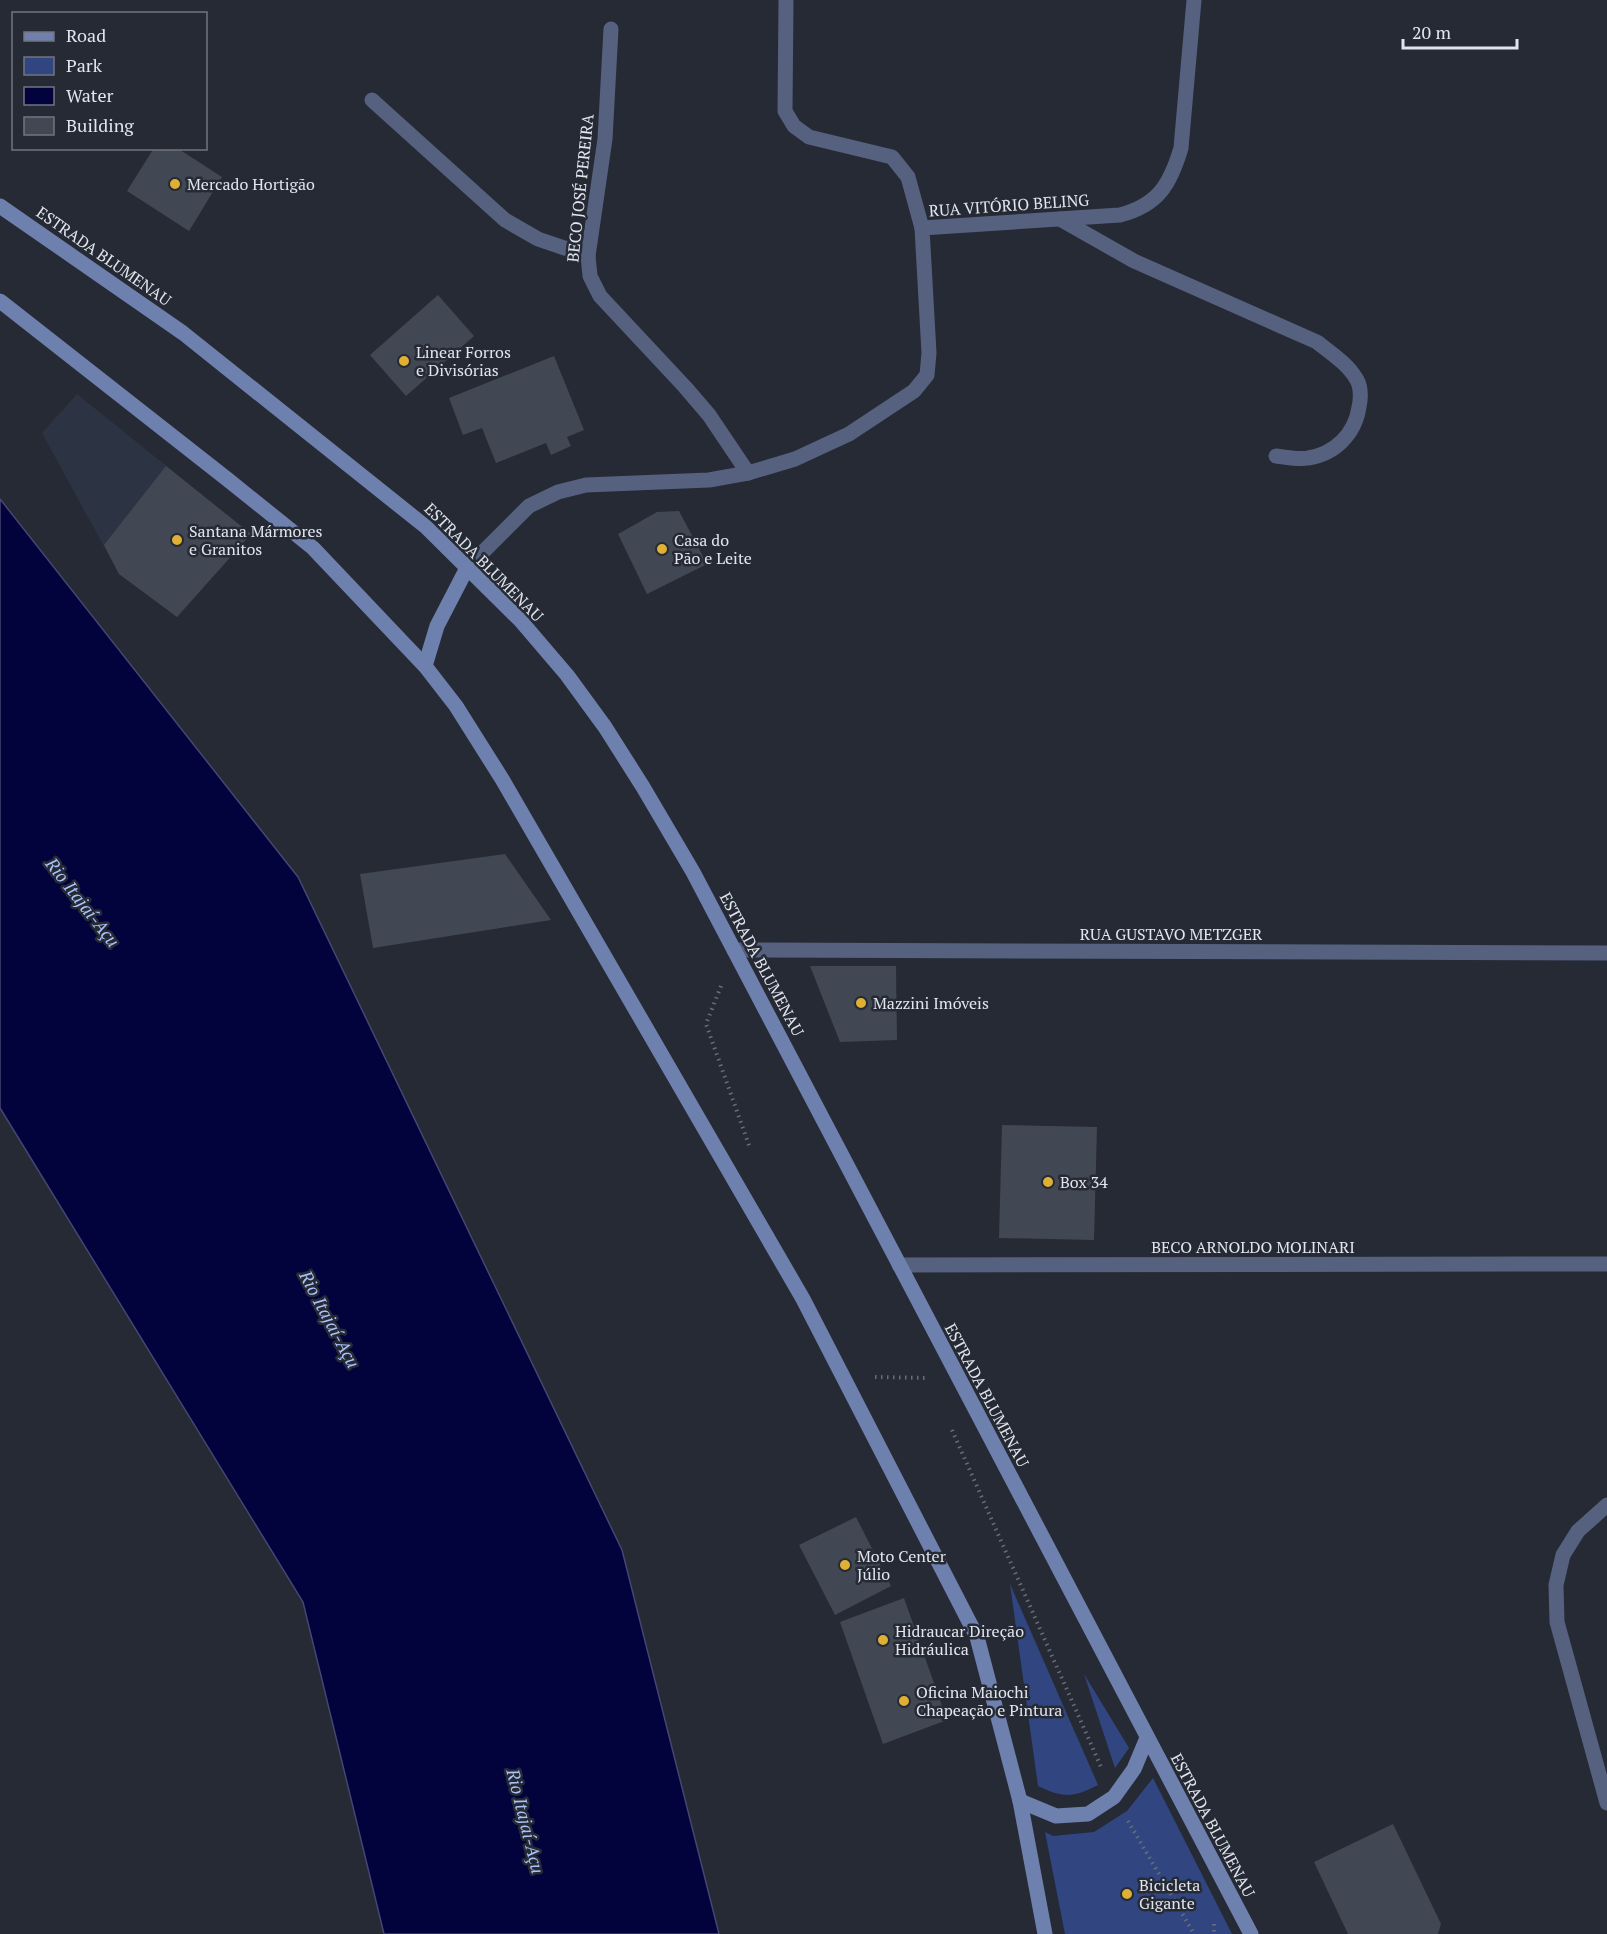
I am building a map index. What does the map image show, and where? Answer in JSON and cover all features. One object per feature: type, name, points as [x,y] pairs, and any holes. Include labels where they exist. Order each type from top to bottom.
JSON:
[{"type":"main road","name":"ESTRADA BLUMENAU","points":[[0,206],[183,333],[417,519],[520,620],[551,656],[605,727],[693,872],[1251,1934]]},
{"type":"main road","points":[[0,301],[313,548],[425,666],[456,706],[508,790],[803,1299],[977,1637],[1020,1801],[1045,1934]]},
{"type":"main road","points":[[425,666],[437,626],[467,568]]},
{"type":"main road","points":[[1020,1801],[1056,1816],[1088,1814],[1114,1797],[1134,1769],[1147,1738]]},
{"type":"street","points":[[786,0],[785,111],[794,126],[809,137],[892,158],[908,177],[922,228]]},
{"type":"street","name":"RUA VITÓRIO BELING","points":[[467,568],[529,506],[558,492],[586,485],[709,480],[748,473],[795,459],[849,434],[915,391],[927,375],[929,353],[922,228],[1120,215],[1136,211],[1149,204],[1174,172],[1180,148],[1194,0]]},
{"type":"street","name":"BECO JOSÉ PEREIRA","points":[[611,30],[605,139],[588,256],[590,276],[600,296],[709,415],[748,473]]},
{"type":"street","points":[[372,100],[505,220],[538,239],[588,256]]},
{"type":"street","points":[[1060,219],[1134,261],[1317,342],[1341,361],[1358,381],[1360,400],[1357,420],[1348,436],[1321,455],[1305,459],[1276,456]]},
{"type":"street","name":"RUA GUSTAVO METZGER","points":[[734,950],[1607,953]]},
{"type":"street","name":"BECO ARNOLDO MOLINARI","points":[[899,1265],[1607,1264]]},
{"type":"street","points":[[1607,1505],[1578,1531],[1563,1555],[1556,1585],[1557,1622],[1607,1803]]},
{"type":"path","points":[[734,950],[706,1024],[753,1156]]},
{"type":"path","points":[[842,1376],[929,1378]]},
{"type":"path","points":[[948,1421],[1114,1797],[1194,1934]]},
{"type":"shaded area","points":[[77,394],[251,534],[177,617],[119,574],[42,433]]},
{"type":"green space","points":[[1010,1584],[1098,1785],[1082,1792],[1068,1795],[1054,1793],[1038,1786]]},
{"type":"green space","points":[[1084,1674],[1129,1748],[1115,1768]]},
{"type":"green space","points":[[1153,1778],[1232,1934],[1065,1934],[1045,1832],[1053,1836],[1094,1832],[1127,1811]]},
{"type":"water","name":"Rio Itajaí-Açu","points":[[0,499],[298,877],[622,1550],[719,1934],[384,1934],[303,1602],[0,1108]]},
{"type":"building","name":"Mercado Hortigão","points":[[153,150],[180,150],[222,177],[189,231],[127,191]]},
{"type":"building","points":[[438,295],[474,336],[406,396],[370,355]]},
{"type":"building","points":[[554,356],[584,430],[567,437],[571,446],[551,455],[546,443],[496,463],[482,428],[463,435],[449,398]]},
{"type":"building","name":"Santana Mármores e Granitos","points":[[166,466],[251,534],[177,617],[119,574],[104,545]]},
{"type":"building","name":"Casa do Pão e Leite","points":[[679,511],[707,564],[647,594],[618,534],[657,512]]},
{"type":"building","points":[[505,854],[551,920],[373,948],[360,874]]},
{"type":"building","name":"Mazzini Imóveis","points":[[810,966],[896,966],[897,1040],[840,1042]]},
{"type":"building","name":"Box 34","points":[[1002,1125],[1097,1127],[1094,1240],[999,1238]]},
{"type":"building","name":"Moto Center Júlio","points":[[856,1517],[891,1586],[835,1615],[799,1545]]},
{"type":"building","points":[[904,1598],[947,1720],[883,1744],[840,1622]]},
{"type":"building","points":[[1393,1824],[1441,1924],[1438,1934],[1348,1934],[1314,1862]]},
{"type":"place","name":"Mercado Hortigão","points":[[175,184]]},
{"type":"place","name":"Linear Forros e Divisórias","points":[[404,361]]},
{"type":"place","name":"Santana Mármores e Granitos","points":[[177,540]]},
{"type":"place","name":"Casa do Pão e Leite","points":[[662,549]]},
{"type":"place","name":"Mazzini Imóveis","points":[[861,1003]]},
{"type":"place","name":"Box 34","points":[[1048,1182]]},
{"type":"place","name":"Moto Center Júlio","points":[[845,1565]]},
{"type":"place","name":"Hidraucar Direção Hidráulica","points":[[883,1640]]},
{"type":"place","name":"Oficina Maiochi Chapeação e Pintura","points":[[904,1701]]},
{"type":"place","name":"Bicicleta Gigante","points":[[1127,1894]]}]
